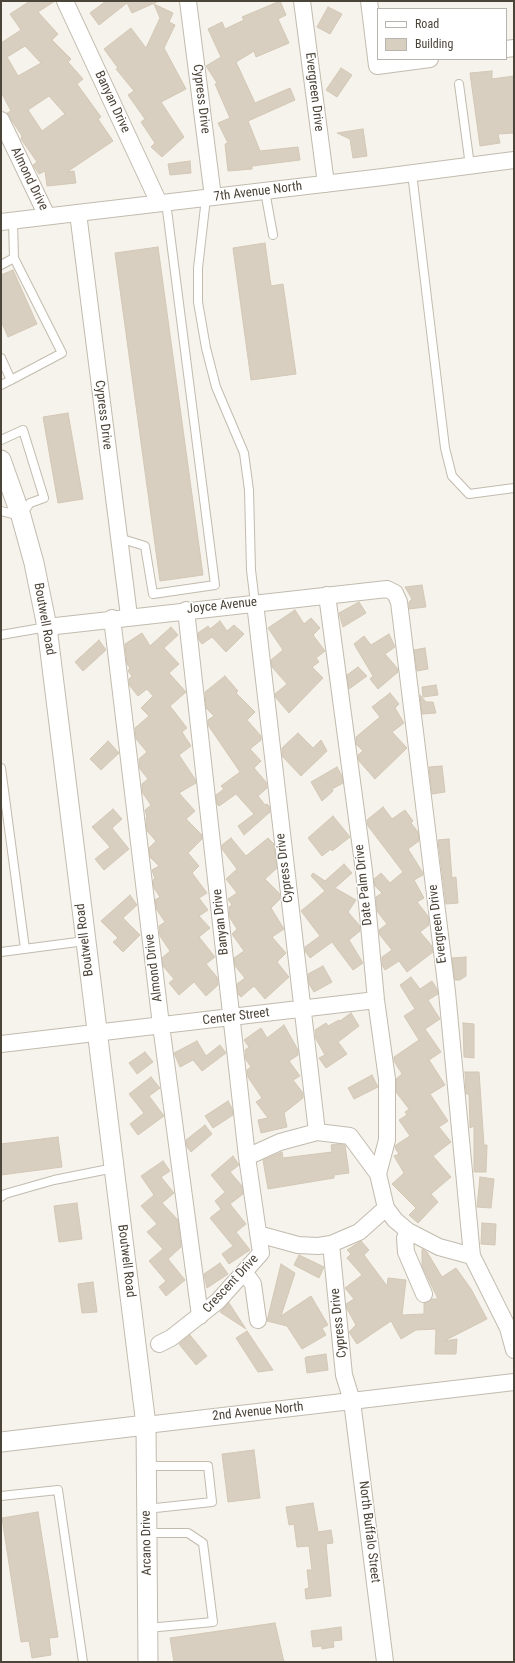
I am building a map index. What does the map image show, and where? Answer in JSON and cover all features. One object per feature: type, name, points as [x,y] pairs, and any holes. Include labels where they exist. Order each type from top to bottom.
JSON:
[{"type":"street","name":"Banyan Drive","points":[[65,1],[162,203]]},
{"type":"street","name":"Cypress Drive","points":[[188,1],[210,198]]},
{"type":"street","name":"Evergreen Drive","points":[[302,1],[326,184]]},
{"type":"street","points":[[369,1],[377,66],[422,60]]},
{"type":"street","name":"Almond Drive","points":[[1,120],[47,216]]},
{"type":"street","name":"7th Avenue North","points":[[7,222],[514,160]]},
{"type":"street","name":"Cypress Drive","points":[[78,213],[129,616]]},
{"type":"street","name":"Boutwell Road","points":[[1,460],[21,516],[34,563],[47,626],[96,1033],[146,1424]]},
{"type":"street","name":"Joyce Avenue","points":[[47,626],[387,589],[395,593]]},
{"type":"street","name":"Evergreen Drive","points":[[395,593],[400,602],[447,992],[472,1256]]},
{"type":"street","name":"Date Palm Drive","points":[[327,595],[364,870],[376,1000],[387,1079],[387,1140],[378,1174]]},
{"type":"street","name":"Cypress Drive","points":[[255,603],[301,1009],[317,1132]]},
{"type":"street","name":"Banyan Drive","points":[[186,610],[258,1234]]},
{"type":"street","name":"Almond Drive","points":[[112,618],[161,1026],[200,1316]]},
{"type":"street","name":"Center Street","points":[[1,1044],[376,1000]]},
{"type":"street","points":[[248,1157],[280,1142],[317,1132],[350,1136],[378,1174],[386,1208],[395,1220],[408,1231],[440,1247],[472,1256],[508,1328],[514,1350]]},
{"type":"street","name":"Crescent Drive","points":[[159,1344],[171,1338],[200,1316],[245,1273],[261,1253],[258,1234],[298,1245],[318,1246],[331,1244],[358,1232],[386,1208]]},
{"type":"street","points":[[408,1231],[406,1238],[407,1259],[424,1294]]},
{"type":"street","name":"Cypress Drive","points":[[331,1244],[344,1375],[352,1401]]},
{"type":"street","points":[[245,1273],[253,1284],[258,1320]]},
{"type":"street","name":"2nd Avenue North","points":[[1,1442],[514,1382]]},
{"type":"street","name":"North Buffalo Street","points":[[352,1401],[386,1662]]},
{"type":"street","name":"Arcano Drive","points":[[146,1424],[148,1662]]},
{"type":"lane","points":[[460,84],[470,166]]},
{"type":"lane","points":[[412,173],[445,448],[452,476],[469,494],[514,488]]},
{"type":"lane","points":[[265,191],[273,235]]},
{"type":"lane","points":[[210,198],[198,268],[198,302],[206,348],[216,387],[244,453],[249,490],[251,570],[255,603]]},
{"type":"lane","points":[[119,538],[145,546],[153,594],[215,585],[162,203]]},
{"type":"lane","points":[[1,385],[62,352],[14,258],[7,222]]},
{"type":"lane","points":[[1,265],[14,258]]},
{"type":"lane","points":[[1,358],[11,380]]},
{"type":"lane","points":[[1,440],[23,430],[44,498],[30,503],[21,516],[1,511]]},
{"type":"lane","points":[[1,635],[47,626]]},
{"type":"lane","points":[[1,768],[25,949]]},
{"type":"lane","points":[[1,952],[85,940]]},
{"type":"lane","points":[[1,1197],[5,1194],[54,1180],[114,1168]]},
{"type":"lane","points":[[146,1466],[208,1466],[212,1502],[146,1509]]},
{"type":"lane","points":[[1,1496],[58,1490],[83,1662]]},
{"type":"lane","points":[[148,1533],[188,1533],[203,1543],[213,1622],[148,1628]]},
{"type":"building","points":[[30,1],[55,1],[38,12],[58,34],[52,40],[71,59],[68,62],[83,79],[77,84],[101,117],[98,119],[113,141],[67,172],[74,171],[76,183],[47,186],[45,171],[39,174],[33,165],[37,162],[21,139],[22,136],[7,113],[11,111],[1,92],[1,43],[21,30],[10,14]],"holes":[[[25,46],[41,63],[18,76],[7,57]],[[49,96],[65,114],[42,131],[28,110]]]},
{"type":"building","points":[[106,1],[159,1],[132,13],[127,3],[99,25],[90,13]]},
{"type":"building","points":[[280,1],[286,15],[278,19],[289,43],[256,57],[254,51],[236,62],[255,103],[290,88],[295,100],[248,121],[260,151],[298,147],[300,160],[252,166],[252,169],[228,171],[225,144],[228,143],[218,123],[230,118],[215,84],[217,83],[206,66],[221,57],[208,29],[222,22],[225,29],[244,20],[242,17]]},
{"type":"building","points":[[154,4],[173,13],[169,22],[175,25],[164,48],[186,89],[161,102],[184,137],[162,157],[151,147],[155,143],[141,122],[145,119],[128,95],[134,91],[116,69],[118,68],[104,49],[131,28],[146,48],[160,18]]},
{"type":"building","points":[[328,7],[342,14],[330,34],[317,27]]},
{"type":"building","points":[[341,68],[352,75],[337,97],[326,90]]},
{"type":"building","points":[[492,71],[492,79],[514,76],[514,133],[498,134],[500,143],[480,146],[470,73]]},
{"type":"building","points":[[363,129],[367,156],[353,158],[350,139],[337,133]]},
{"type":"building","points":[[190,161],[191,173],[170,175],[168,164]]},
{"type":"building","points":[[265,243],[271,286],[283,284],[296,374],[251,380],[233,248]]},
{"type":"building","points":[[158,247],[203,575],[160,581],[115,253]]},
{"type":"building","points":[[13,270],[37,324],[8,337],[1,321],[1,275]]},
{"type":"building","points":[[68,413],[83,499],[58,503],[43,417]]},
{"type":"building","points":[[422,585],[426,607],[409,609],[409,602],[412,599],[405,587]]},
{"type":"building","points":[[359,602],[366,613],[343,627],[339,613]]},
{"type":"building","points":[[295,610],[304,624],[311,618],[320,628],[313,635],[325,651],[316,658],[319,662],[312,667],[323,678],[289,713],[276,698],[275,694],[287,684],[272,667],[271,660],[283,650],[268,628]]},
{"type":"building","points":[[220,621],[227,631],[234,625],[244,634],[226,652],[212,637],[202,644],[199,640],[198,633],[208,626],[210,629]]},
{"type":"building","points":[[171,627],[178,635],[164,648],[179,664],[169,673],[186,692],[170,706],[187,728],[182,732],[191,746],[179,755],[195,779],[196,783],[179,793],[195,811],[186,819],[202,835],[202,839],[188,853],[199,866],[192,873],[207,893],[199,898],[208,910],[199,916],[210,928],[199,937],[215,957],[206,964],[217,977],[218,985],[206,996],[194,982],[179,995],[169,983],[174,979],[163,966],[162,958],[170,951],[160,936],[159,926],[165,922],[157,910],[155,900],[160,897],[154,888],[153,880],[155,879],[152,870],[159,866],[150,857],[149,848],[156,841],[147,831],[147,817],[145,810],[151,805],[142,792],[142,784],[148,779],[140,769],[139,759],[147,752],[136,739],[135,728],[149,716],[141,708],[153,696],[147,689],[138,696],[130,686],[129,679],[132,676],[128,671],[130,668],[127,664],[125,644],[142,633],[150,646]]},
{"type":"building","points":[[389,634],[395,647],[385,654],[398,669],[398,672],[378,689],[370,679],[373,676],[354,644],[364,636],[371,645]]},
{"type":"building","points":[[99,640],[106,650],[83,671],[75,662]]},
{"type":"building","points":[[425,648],[428,669],[417,671],[414,650]]},
{"type":"building","points":[[358,667],[367,676],[349,689],[347,675]]},
{"type":"building","points":[[225,676],[238,691],[236,693],[255,712],[247,720],[261,736],[261,740],[250,749],[261,761],[254,768],[266,782],[267,788],[258,796],[265,805],[267,804],[269,806],[270,812],[244,835],[238,826],[254,814],[236,794],[219,806],[217,804],[216,795],[224,789],[221,786],[240,772],[208,725],[208,720],[214,716],[206,708],[205,692]]},
{"type":"building","points":[[436,685],[438,695],[423,697],[422,687]]},
{"type":"building","points":[[390,693],[399,704],[395,708],[404,723],[392,732],[407,748],[375,779],[359,761],[358,755],[363,751],[356,744],[356,737],[380,717],[372,707]]},
{"type":"building","points":[[420,695],[426,702],[433,702],[436,713],[422,714]]},
{"type":"building","points":[[298,733],[313,748],[321,740],[327,751],[301,776],[282,756],[282,748]]},
{"type":"building","points":[[108,741],[119,753],[101,770],[90,759]]},
{"type":"building","points":[[442,766],[445,792],[432,794],[429,767]]},
{"type":"building","points":[[337,767],[342,776],[343,783],[332,789],[333,791],[322,801],[311,782]]},
{"type":"building","points":[[383,807],[392,819],[405,810],[413,821],[411,823],[418,832],[419,841],[408,849],[423,873],[423,875],[414,880],[424,898],[417,902],[428,916],[429,925],[420,932],[432,946],[433,952],[407,972],[399,961],[385,970],[382,965],[382,957],[392,950],[380,935],[379,930],[387,924],[377,911],[376,897],[382,893],[375,886],[374,879],[381,873],[390,883],[403,872],[368,826],[367,820]]},
{"type":"building","points":[[113,809],[122,819],[112,828],[129,849],[104,870],[95,859],[110,847],[92,827]]},
{"type":"building","points":[[333,816],[350,837],[332,851],[331,849],[322,856],[308,838]]},
{"type":"building","points":[[231,838],[246,856],[268,838],[274,844],[277,868],[265,879],[279,893],[280,899],[271,908],[284,929],[272,937],[286,953],[277,962],[289,977],[265,999],[254,986],[241,997],[238,994],[237,984],[245,978],[235,966],[234,958],[244,951],[232,934],[237,929],[230,918],[229,907],[232,905],[228,899],[237,893],[226,879],[237,869],[222,849],[222,845]]},
{"type":"building","points":[[449,839],[452,878],[456,877],[458,903],[446,904],[438,840]]},
{"type":"building","points":[[344,864],[352,873],[335,888],[356,900],[348,912],[360,926],[360,931],[349,940],[363,963],[353,970],[332,942],[310,958],[305,951],[305,947],[320,936],[301,911],[325,891],[311,876],[313,873],[325,881]]},
{"type":"building","points":[[130,895],[137,905],[123,918],[140,935],[123,952],[113,942],[118,938],[101,921]]},
{"type":"building","points":[[466,957],[466,976],[460,980],[455,980],[452,958]]},
{"type":"building","points":[[323,966],[332,982],[314,992],[309,984],[308,974]]},
{"type":"building","points":[[411,977],[420,989],[432,981],[437,989],[438,994],[428,1000],[440,1019],[425,1029],[441,1052],[429,1060],[445,1085],[430,1094],[448,1121],[439,1127],[451,1142],[433,1156],[451,1177],[431,1194],[438,1202],[418,1223],[409,1215],[416,1208],[392,1184],[404,1173],[394,1156],[399,1154],[395,1148],[396,1145],[410,1136],[399,1120],[407,1115],[405,1112],[409,1109],[396,1092],[396,1079],[402,1074],[394,1061],[394,1057],[419,1040],[404,1016],[415,1009],[400,985]]},
{"type":"building","points":[[351,1013],[359,1026],[338,1042],[347,1054],[326,1068],[319,1058],[325,1055],[316,1039],[315,1030],[326,1023],[328,1026],[339,1020],[340,1021]]},
{"type":"building","points":[[463,1023],[474,1024],[474,1058],[464,1057]]},
{"type":"building","points":[[284,1025],[298,1050],[298,1055],[289,1061],[300,1076],[293,1080],[303,1093],[303,1098],[284,1113],[287,1127],[261,1133],[258,1120],[268,1118],[256,1102],[262,1098],[248,1077],[247,1070],[251,1067],[246,1060],[245,1050],[249,1047],[244,1040],[261,1028],[267,1038]]},
{"type":"building","points":[[197,1041],[206,1056],[220,1045],[226,1053],[202,1071],[193,1060],[180,1067],[174,1053]]},
{"type":"building","points":[[145,1052],[153,1062],[137,1074],[129,1063]]},
{"type":"building","points":[[465,1072],[479,1072],[484,1145],[487,1145],[486,1172],[474,1172],[474,1126],[470,1128],[469,1094],[466,1094]]},
{"type":"building","points":[[372,1075],[378,1087],[354,1099],[348,1088]]},
{"type":"building","points":[[151,1077],[160,1088],[149,1096],[164,1116],[138,1135],[130,1124],[144,1113],[129,1094]]},
{"type":"building","points":[[228,1101],[232,1108],[233,1115],[213,1128],[205,1116]]},
{"type":"building","points":[[205,1125],[212,1134],[191,1152],[187,1147],[186,1140]]},
{"type":"building","points":[[58,1137],[62,1167],[1,1175],[1,1144]]},
{"type":"building","points":[[331,1145],[345,1145],[349,1173],[334,1175],[334,1178],[268,1189],[263,1160],[282,1152],[283,1158],[332,1152]]},
{"type":"building","points":[[233,1156],[239,1165],[230,1172],[242,1186],[243,1194],[230,1204],[246,1224],[236,1232],[250,1250],[229,1264],[222,1254],[233,1246],[210,1218],[221,1209],[215,1201],[225,1192],[211,1175]]},
{"type":"building","points":[[163,1161],[170,1171],[161,1177],[174,1193],[162,1203],[178,1220],[181,1247],[168,1259],[185,1280],[166,1296],[159,1287],[166,1281],[149,1261],[163,1249],[147,1232],[157,1224],[141,1206],[154,1195],[141,1176]]},
{"type":"building","points":[[480,1177],[494,1179],[491,1208],[477,1207]]},
{"type":"building","points":[[77,1203],[82,1239],[59,1242],[54,1206]]},
{"type":"building","points":[[482,1223],[496,1224],[495,1245],[481,1244]]},
{"type":"building","points":[[361,1241],[369,1250],[364,1255],[387,1286],[388,1278],[406,1280],[402,1315],[424,1314],[424,1303],[432,1299],[438,1299],[422,1266],[422,1249],[427,1252],[442,1277],[456,1268],[471,1289],[487,1319],[444,1341],[457,1339],[456,1354],[435,1354],[436,1329],[416,1330],[401,1339],[391,1321],[357,1344],[349,1332],[356,1325],[347,1309],[346,1304],[354,1299],[345,1288],[362,1275],[347,1258],[351,1254],[347,1250]]},
{"type":"building","points":[[299,1255],[324,1267],[319,1278],[294,1265]]},
{"type":"building","points":[[220,1263],[228,1274],[207,1288],[204,1274]]},
{"type":"building","points":[[281,1264],[295,1273],[281,1316],[311,1296],[328,1325],[322,1328],[326,1335],[302,1349],[287,1326],[267,1321]]},
{"type":"building","points":[[93,1282],[97,1312],[82,1313],[78,1284]]},
{"type":"building","points":[[229,1303],[246,1329],[220,1312]]},
{"type":"building","points":[[247,1331],[273,1370],[258,1372],[236,1338]]},
{"type":"building","points":[[190,1335],[207,1356],[196,1365],[179,1344]]},
{"type":"building","points":[[326,1354],[328,1370],[307,1373],[306,1357]]},
{"type":"building","points":[[254,1450],[260,1498],[228,1502],[222,1454]]},
{"type":"building","points":[[313,1503],[318,1532],[331,1530],[333,1543],[326,1544],[331,1596],[306,1599],[305,1589],[309,1588],[307,1570],[312,1570],[309,1546],[297,1547],[294,1524],[289,1525],[286,1507]]},
{"type":"building","points":[[38,1512],[58,1637],[49,1638],[51,1655],[32,1658],[29,1641],[21,1642],[2,1518]]},
{"type":"building","points":[[275,1623],[284,1662],[174,1662],[170,1638]]},
{"type":"building","points":[[341,1627],[342,1640],[333,1641],[334,1647],[322,1649],[322,1646],[313,1647],[311,1631]]}]
